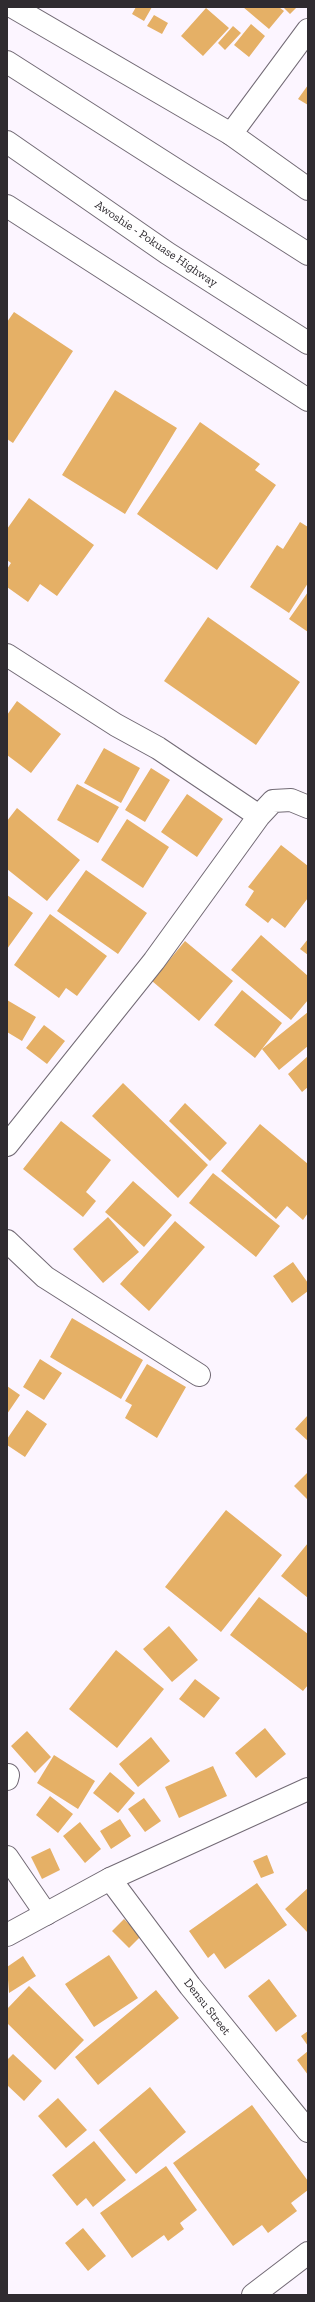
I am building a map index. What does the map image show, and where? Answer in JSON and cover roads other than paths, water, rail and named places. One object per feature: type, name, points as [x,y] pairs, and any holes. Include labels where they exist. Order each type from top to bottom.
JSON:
[{"type":"street","points":[[12,7],[231,134],[308,189]]},
{"type":"street","points":[[231,134],[308,30]]},
{"type":"street","points":[[7,62],[308,254]]},
{"type":"street","name":"Awoshie - Pokuase Highway","points":[[7,142],[166,253],[308,343]]},
{"type":"street","points":[[7,206],[308,400]]},
{"type":"street","points":[[7,655],[116,725],[158,748],[259,816]]},
{"type":"street","points":[[7,1145],[154,961],[259,816],[273,801],[291,800],[308,807]]},
{"type":"street","points":[[7,1241],[45,1277],[199,1375]]},
{"type":"street","points":[[7,1935],[110,1879],[308,1789]]},
{"type":"street","points":[[7,1857],[46,1914]]},
{"type":"street","name":"Densu Street","points":[[110,1879],[190,1986],[308,2131]]},
{"type":"street","points":[[253,2295],[308,2253]]}]
